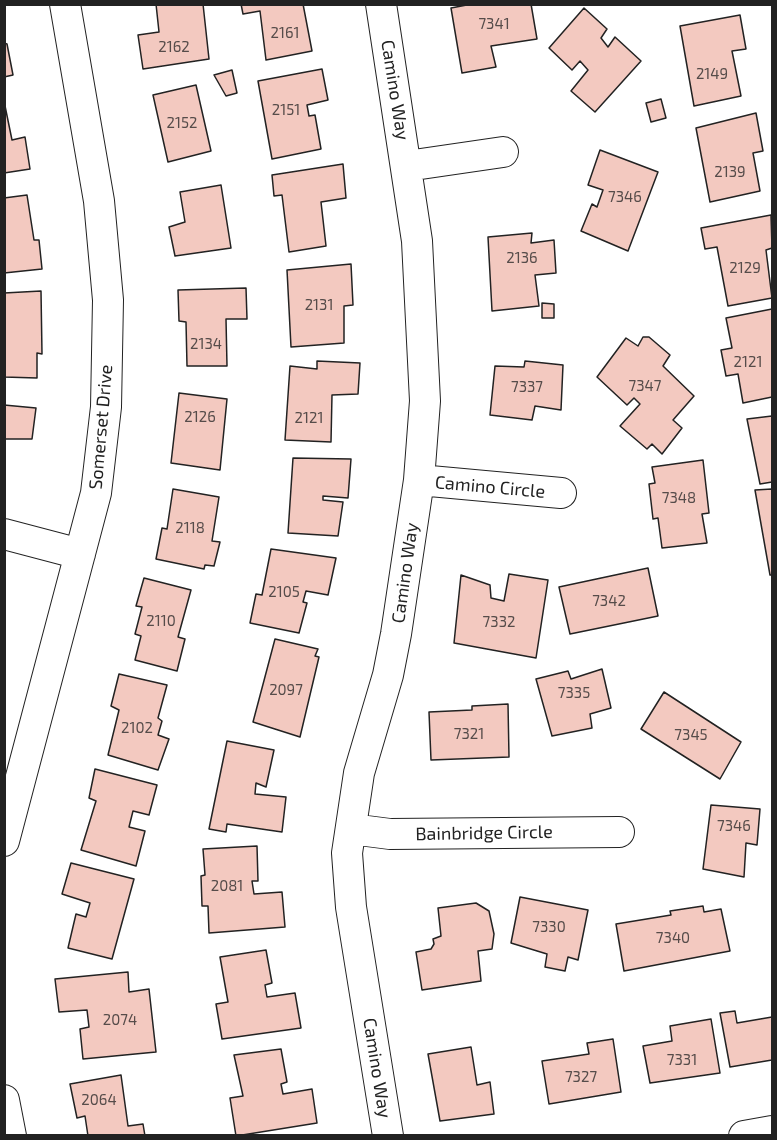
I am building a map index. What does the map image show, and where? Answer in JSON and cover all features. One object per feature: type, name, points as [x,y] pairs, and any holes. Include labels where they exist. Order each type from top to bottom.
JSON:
[{"type":"street","name":"Somerset Drive","points":[[4,841],[96,493],[106,407],[108,300],[99,201],[64,4]]},
{"type":"street","name":"Camino Way","points":[[381,4],[417,241],[425,401],[419,480],[396,634],[388,675],[359,773],[347,853],[351,907],[388,1136]]},
{"type":"street","points":[[407,166],[503,152]]},
{"type":"street","name":"Camino Circle","points":[[419,480],[561,494]]},
{"type":"street","points":[[4,534],[80,554]]},
{"type":"street","name":"Bainbridge Circle","points":[[351,829],[390,834],[619,832]]},
{"type":"street","points":[[744,1136],[772,1131]]},
{"type":"building","points":[[156,4],[203,4],[209,59],[143,69],[138,35],[159,32]]},
{"type":"building","points":[[241,4],[303,4],[312,51],[266,60],[260,11],[243,14]]},
{"type":"building","points":[[472,4],[531,4],[537,39],[491,46],[496,67],[462,73],[451,8]]},
{"type":"building","points":[[584,8],[607,29],[601,38],[608,47],[615,37],[641,61],[595,112],[571,91],[588,70],[580,61],[572,70],[549,48]]},
{"type":"building","points":[[740,15],[746,49],[732,51],[741,96],[694,106],[680,26]]},
{"type":"building","points":[[4,43],[7,44],[13,75],[4,77]]},
{"type":"building","points":[[322,69],[328,100],[307,105],[309,116],[315,115],[321,149],[272,159],[258,81]]},
{"type":"building","points":[[232,70],[237,93],[226,96],[214,75]]},
{"type":"building","points":[[196,85],[211,151],[168,162],[153,95]]},
{"type":"building","points":[[661,99],[666,118],[651,122],[646,103]]},
{"type":"building","points":[[4,101],[12,140],[25,137],[30,169],[4,173]]},
{"type":"building","points":[[756,113],[763,151],[753,153],[760,191],[710,202],[696,128]]},
{"type":"building","points":[[600,150],[658,172],[628,251],[581,231],[592,204],[597,207],[603,190],[588,185]]},
{"type":"building","points":[[343,164],[346,198],[321,202],[326,246],[289,252],[282,195],[274,196],[272,175]]},
{"type":"building","points":[[221,185],[231,248],[175,256],[169,227],[185,222],[180,192]]},
{"type":"building","points":[[27,195],[34,240],[39,240],[42,269],[4,273],[4,198]]},
{"type":"building","points":[[771,215],[772,248],[766,250],[772,298],[728,306],[717,247],[705,249],[701,228]]},
{"type":"building","points":[[532,233],[531,243],[554,240],[556,273],[535,275],[539,306],[492,311],[488,237]]},
{"type":"building","points":[[351,264],[353,305],[344,306],[344,343],[291,347],[287,270]]},
{"type":"building","points":[[246,288],[247,319],[226,319],[227,366],[187,366],[186,322],[179,321],[178,290]]},
{"type":"building","points":[[41,291],[42,354],[37,353],[37,378],[4,377],[4,293]]},
{"type":"building","points":[[542,303],[554,304],[554,318],[542,318]]},
{"type":"building","points":[[772,309],[772,397],[743,403],[738,374],[726,376],[721,350],[732,348],[726,318]]},
{"type":"building","points":[[643,337],[649,337],[670,355],[663,366],[694,396],[673,420],[682,428],[662,454],[652,444],[647,449],[620,426],[640,404],[634,398],[627,405],[597,377],[626,338],[638,346]]},
{"type":"building","points":[[317,361],[360,363],[358,394],[332,395],[331,442],[285,440],[290,366],[317,369]]},
{"type":"building","points":[[525,361],[563,365],[561,410],[535,406],[532,420],[490,415],[495,366],[524,367]]},
{"type":"building","points":[[179,393],[227,399],[220,470],[171,463]]},
{"type":"building","points":[[4,405],[36,408],[32,439],[4,439]]},
{"type":"building","points":[[772,416],[772,482],[760,484],[747,419]]},
{"type":"building","points":[[293,458],[351,459],[348,498],[323,496],[323,500],[343,502],[338,536],[288,533]]},
{"type":"building","points":[[703,460],[709,513],[702,514],[707,543],[662,548],[658,518],[653,519],[649,484],[655,483],[652,467]]},
{"type":"building","points":[[173,489],[219,497],[212,541],[220,542],[214,566],[205,565],[204,569],[156,559],[162,528],[167,529]]},
{"type":"building","points":[[772,489],[772,575],[770,575],[755,490]]},
{"type":"building","points":[[271,549],[336,558],[328,595],[306,591],[303,602],[307,603],[299,633],[250,623],[256,594],[262,595]]},
{"type":"building","points":[[648,568],[658,616],[570,634],[559,587]]},
{"type":"building","points":[[509,574],[548,580],[536,658],[454,643],[461,575],[490,585],[491,598],[504,601]]},
{"type":"building","points":[[144,578],[191,590],[178,637],[185,639],[177,671],[135,660],[141,636],[135,634],[142,607],[136,606]]},
{"type":"building","points":[[275,639],[318,649],[315,656],[319,657],[300,737],[253,722]]},
{"type":"building","points":[[602,669],[611,708],[590,714],[592,728],[552,736],[536,679],[568,671],[571,679]]},
{"type":"building","points":[[119,674],[167,685],[158,718],[162,721],[158,735],[169,739],[158,770],[108,755],[119,710],[111,706]]},
{"type":"building","points":[[664,692],[741,742],[720,779],[641,729]]},
{"type":"building","points":[[508,704],[509,757],[431,760],[429,712],[472,710],[472,706]]},
{"type":"building","points":[[227,741],[274,750],[266,787],[256,783],[255,794],[286,797],[282,832],[227,824],[226,832],[209,829]]},
{"type":"building","points":[[95,769],[157,785],[149,815],[133,811],[129,827],[145,831],[136,866],[81,850],[96,801],[89,798]]},
{"type":"building","points":[[711,805],[760,809],[757,845],[746,843],[744,877],[703,869]]},
{"type":"building","points":[[257,846],[258,881],[252,881],[254,894],[282,892],[285,927],[209,933],[208,906],[202,906],[201,876],[205,875],[203,849]]},
{"type":"building","points":[[71,863],[134,879],[112,959],[68,948],[76,914],[86,917],[90,903],[62,894]]},
{"type":"building","points":[[520,897],[588,910],[578,960],[568,957],[565,971],[545,967],[547,954],[511,943]]},
{"type":"building","points":[[476,903],[489,911],[494,934],[492,949],[478,951],[481,981],[422,990],[416,952],[431,949],[434,944],[433,939],[441,936],[438,908]]},
{"type":"building","points":[[703,906],[704,912],[721,909],[730,951],[624,971],[616,924],[671,915],[670,911]]},
{"type":"building","points":[[266,950],[272,983],[265,985],[267,997],[295,993],[301,1028],[222,1039],[216,1004],[228,1002],[220,957]]},
{"type":"building","points":[[128,972],[129,992],[149,989],[156,1052],[83,1059],[80,1029],[89,1027],[87,1010],[59,1012],[55,979]]},
{"type":"building","points":[[735,1011],[737,1023],[772,1017],[772,1060],[730,1067],[720,1013]]},
{"type":"building","points":[[711,1019],[720,1073],[650,1083],[643,1046],[672,1041],[670,1026]]},
{"type":"building","points":[[613,1039],[621,1092],[549,1104],[542,1061],[589,1054],[587,1043]]},
{"type":"building","points":[[471,1047],[477,1085],[490,1082],[494,1114],[440,1121],[428,1054]]},
{"type":"building","points":[[281,1049],[287,1082],[281,1084],[283,1094],[312,1089],[317,1123],[236,1136],[230,1098],[243,1096],[234,1055]]},
{"type":"building","points":[[121,1075],[128,1126],[143,1124],[145,1136],[88,1136],[85,1116],[77,1118],[70,1084]]}]
